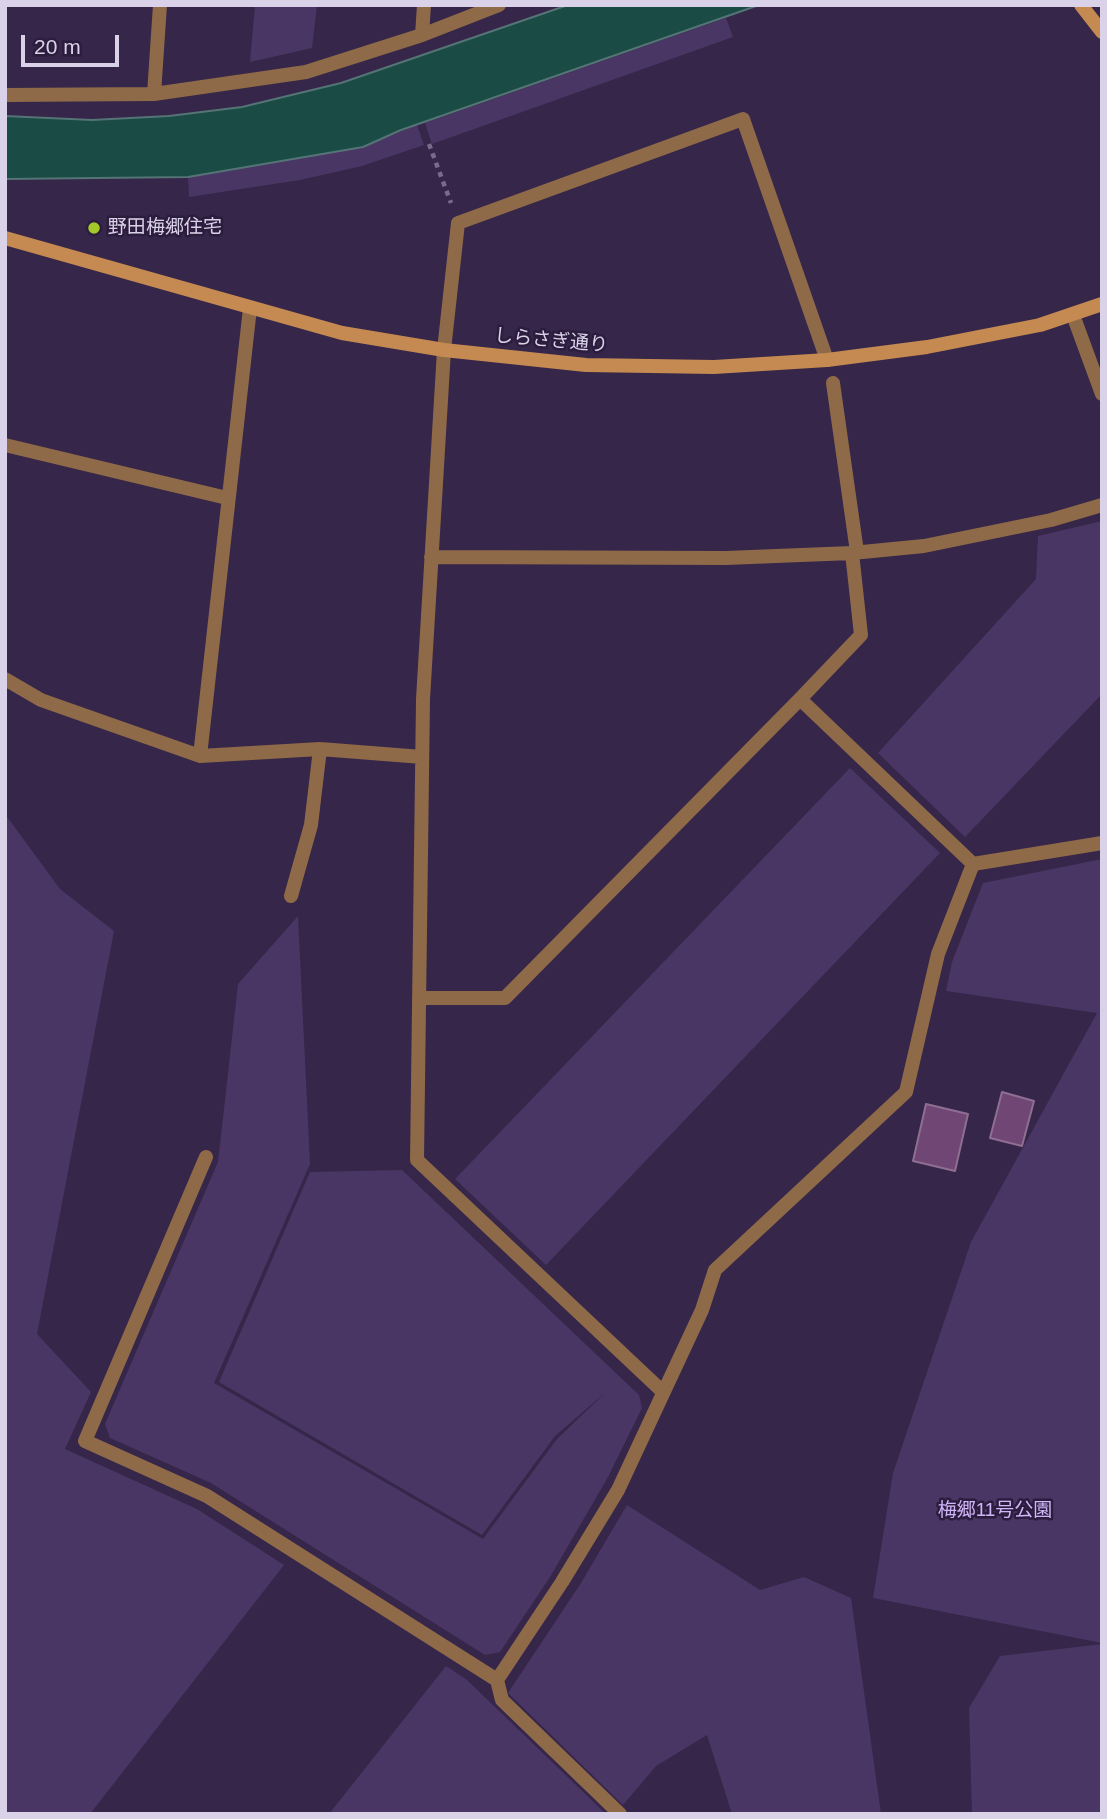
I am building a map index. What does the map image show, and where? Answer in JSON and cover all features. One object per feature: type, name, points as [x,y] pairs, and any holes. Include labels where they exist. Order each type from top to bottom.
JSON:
[{"type":"street","points":[[154,94],[160,5]]},
{"type":"street","points":[[422,35],[424,5]]},
{"type":"street","points":[[5,95],[154,94],[306,72],[422,35],[499,5]]},
{"type":"street","points":[[1082,5],[1102,32]]},
{"type":"street","points":[[663,1392],[417,1160],[422,757],[444,350],[458,223],[743,119],[827,360]]},
{"type":"street","name":"しらさぎ通り","points":[[5,238],[150,276],[250,308],[342,333],[444,350],[586,365],[714,367],[827,360],[927,347],[1073,315],[1102,304]]},
{"type":"street","points":[[200,756],[250,308]]},
{"type":"street","points":[[1073,315],[1102,394]]},
{"type":"street","points":[[419,998],[505,998],[861,635],[833,383]]},
{"type":"street","points":[[5,445],[227,498]]},
{"type":"street","points":[[431,557],[726,558],[854,553],[924,547],[1051,520],[1102,505]]},
{"type":"street","points":[[5,679],[41,701],[200,756],[320,749],[422,757]]},
{"type":"street","points":[[800,699],[972,864]]},
{"type":"street","points":[[291,896],[311,825],[320,749]]},
{"type":"street","points":[[972,864],[1102,843]]},
{"type":"street","points":[[497,1680],[562,1582],[618,1490],[702,1310],[715,1270],[906,1092],[937,954],[972,864]]},
{"type":"street","points":[[206,1157],[85,1441],[207,1496],[497,1680],[502,1700],[620,1814]]},
{"type":"path","points":[[429,144],[458,223]]},
{"type":"green space","points":[[255,5],[317,5],[312,48],[250,62]]},
{"type":"green space","points":[[726,18],[733,37],[432,144],[425,123]]},
{"type":"green space","points":[[417,125],[424,145],[362,166],[300,180],[189,197],[188,177],[363,147]]},
{"type":"green space","points":[[1102,521],[1102,694],[965,837],[878,753],[1036,579],[1038,536]]},
{"type":"green space","points":[[850,768],[940,853],[546,1265],[455,1179]]},
{"type":"green space","points":[[5,814],[60,889],[114,931],[37,1334],[91,1392],[65,1449],[197,1509],[284,1565],[90,1814],[5,1814]]},
{"type":"green space","name":"梅郷11号公園","points":[[1102,859],[1102,1643],[873,1598],[893,1473],[971,1242],[1097,1013],[946,991],[952,962],[983,883]]},
{"type":"green space","points":[[298,916],[310,1164],[214,1383],[483,1539],[557,1439],[606,1392],[555,1436],[482,1535],[219,1382],[310,1172],[402,1170],[639,1395],[642,1408],[608,1477],[550,1577],[500,1652],[485,1655],[211,1483],[110,1438],[105,1424],[218,1162],[238,984]]},
{"type":"green space","points":[[627,1505],[760,1590],[804,1577],[851,1598],[881,1814],[732,1814],[707,1735],[656,1766],[623,1805],[508,1693],[581,1583]]},
{"type":"green space","points":[[1102,1644],[1102,1814],[972,1814],[969,1708],[1000,1656]]},
{"type":"green space","points":[[446,1666],[467,1680],[606,1814],[329,1814]]},
{"type":"shaded area","points":[[568,5],[759,5],[401,130],[363,147],[188,177],[5,179],[5,116],[92,120],[169,116],[242,107],[341,83]]},
{"type":"building","points":[[1002,1092],[1034,1101],[1022,1146],[990,1138]]},
{"type":"building","points":[[926,1104],[968,1114],[955,1171],[913,1161]]},
{"type":"place","name":"野田梅郷住宅","points":[[94,228]]}]
